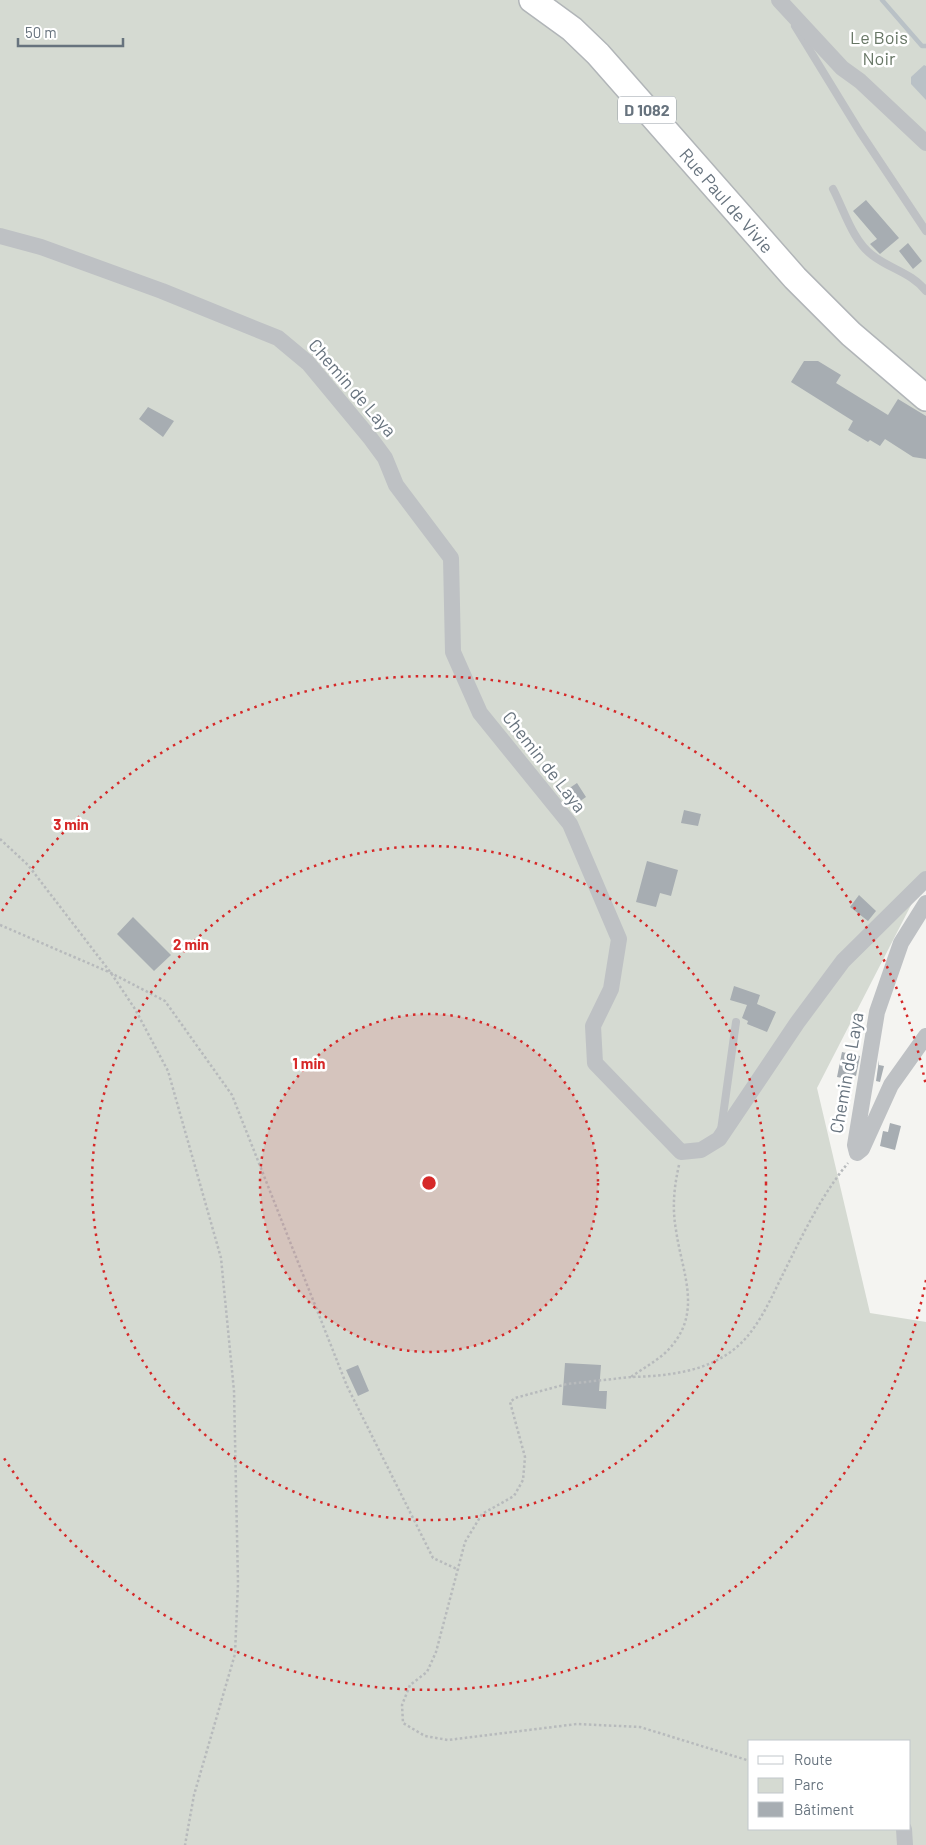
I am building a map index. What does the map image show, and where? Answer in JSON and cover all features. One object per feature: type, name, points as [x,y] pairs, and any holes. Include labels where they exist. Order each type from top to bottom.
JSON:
[{"type":"main road","name":"Rue Paul de Vivie","points":[[532,0],[572,29],[598,54],[794,278],[851,334],[926,398]]},
{"type":"street","points":[[782,3],[842,68],[860,81],[926,143]]},
{"type":"street","name":"Chemin de Laya","points":[[0,236],[41,248],[162,291],[278,338],[308,363],[371,439],[385,458],[396,485],[451,558],[453,652],[480,713],[570,824],[619,939],[611,989],[593,1026],[595,1063],[681,1152]]},
{"type":"street","points":[[681,1152],[701,1150],[719,1139],[797,1023],[843,961],[926,879]]},
{"type":"street","name":"Chemin de Laya","points":[[926,903],[901,943],[877,1012],[857,1127],[854,1149],[857,1153],[862,1149],[891,1085],[926,1036]]},
{"type":"street","points":[[904,1830],[905,1845]]},
{"type":"lane","points":[[782,3],[804,43],[860,132],[926,231]]},
{"type":"lane","points":[[833,189],[856,236],[871,254],[914,278],[926,291]]},
{"type":"lane","points":[[719,1139],[736,1022]]},
{"type":"path","points":[[0,839],[28,865],[111,973],[135,1009],[168,1071],[221,1258],[234,1391],[238,1583],[235,1654],[194,1795],[184,1845]]},
{"type":"path","points":[[0,925],[111,973],[165,1001],[232,1095],[347,1386],[433,1558],[459,1570]]},
{"type":"path","points":[[631,1377],[666,1352],[680,1333],[690,1302],[689,1284],[678,1246],[673,1209],[681,1152]]},
{"type":"path","points":[[748,1761],[640,1727],[577,1724],[448,1740],[425,1736],[403,1723],[402,1704],[410,1685],[427,1672],[436,1652],[465,1542],[475,1523],[482,1514],[514,1496],[524,1480],[525,1456],[510,1402],[515,1398],[567,1384],[631,1377],[669,1376],[694,1369],[729,1353],[743,1342],[762,1316],[823,1197],[832,1182],[857,1153]]},
{"type":"green space","name":"Le Bois Noir","points":[[0,0],[926,0],[926,876],[817,1088],[870,1313],[926,1322],[926,1845],[0,1845]]},
{"type":"shaded area","points":[[924,65],[926,66],[926,100],[911,84],[911,77]]},
{"type":"building","points":[[866,200],[899,238],[880,254],[870,244],[877,239],[853,211]]},
{"type":"building","points":[[908,243],[922,261],[913,269],[899,251]]},
{"type":"building","points":[[804,361],[818,361],[841,375],[836,383],[888,415],[898,399],[926,416],[926,459],[913,457],[885,439],[880,446],[870,440],[868,442],[848,430],[853,421],[791,382]]},
{"type":"building","points":[[148,407],[174,421],[163,437],[139,419]]},
{"type":"building","points":[[577,783],[586,797],[576,804],[568,789]]},
{"type":"building","points":[[684,810],[701,814],[698,826],[681,823]]},
{"type":"building","points":[[647,861],[678,870],[671,896],[660,893],[656,907],[636,902]]},
{"type":"building","points":[[859,895],[876,911],[868,921],[850,907]]},
{"type":"building","points":[[133,917],[171,955],[154,971],[117,934]]},
{"type":"building","points":[[734,986],[760,995],[757,1004],[776,1012],[767,1032],[747,1024],[748,1021],[742,1018],[747,1005],[730,1000]]},
{"type":"building","points":[[842,1052],[860,1056],[856,1076],[853,1075],[852,1080],[837,1077]]},
{"type":"building","points":[[879,1060],[879,1065],[884,1066],[880,1082],[876,1081]]},
{"type":"building","points":[[890,1123],[901,1126],[895,1150],[880,1146],[883,1131],[888,1132]]},
{"type":"building","points":[[565,1363],[601,1365],[599,1391],[607,1391],[606,1409],[562,1405]]},
{"type":"building","points":[[358,1365],[369,1391],[358,1396],[346,1370]]},
{"type":"waterway","points":[[882,0],[922,46],[926,46]]}]
